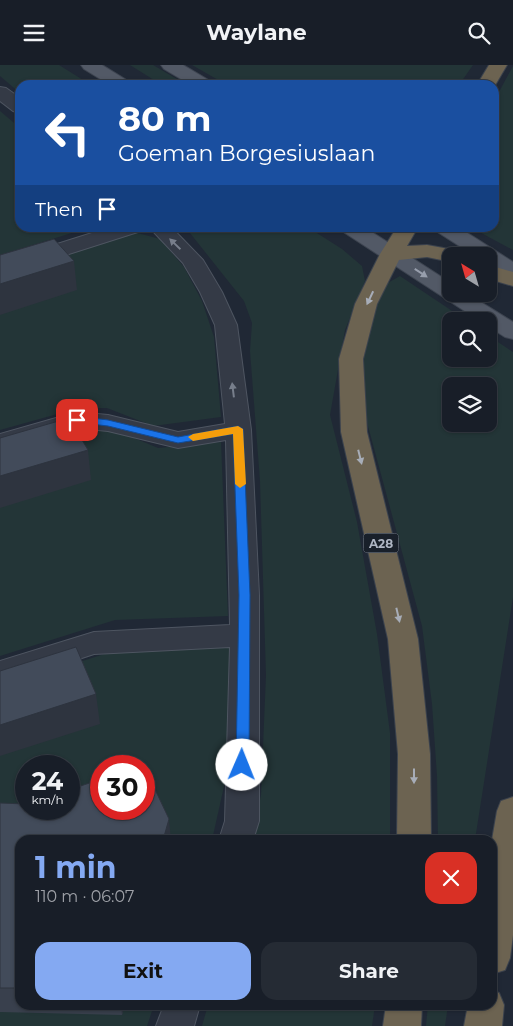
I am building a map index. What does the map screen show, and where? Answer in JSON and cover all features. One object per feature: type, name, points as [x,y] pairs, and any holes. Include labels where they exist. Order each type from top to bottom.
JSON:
[{"type":"highway","points":[[489,80],[498,65]]},
{"type":"highway","points":[[391,254],[405,232]]},
{"type":"highway","points":[[391,254],[426,251],[442,254]]},
{"type":"highway","name":"A28","points":[[391,254],[366,304],[351,359],[353,423],[404,639],[414,755],[414,835]]},
{"type":"highway","points":[[498,270],[513,279]]},
{"type":"highway","points":[[497,923],[513,811]]},
{"type":"highway","points":[[402,1026],[404,1010]]},
{"type":"highway","points":[[483,1026],[485,1010]]},
{"type":"main road","points":[[90,65],[114,80]]},
{"type":"main road","points":[[170,65],[196,80]]},
{"type":"main road","points":[[357,232],[442,286]]},
{"type":"main road","points":[[449,232],[467,247]]},
{"type":"main road","points":[[498,267],[513,271]]},
{"type":"main road","points":[[468,303],[513,332]]},
{"type":"street","points":[[0,91],[15,103]]},
{"type":"street","points":[[0,269],[118,232]]},
{"type":"street","points":[[164,232],[192,260],[211,292],[226,325],[238,429],[244,595],[242,821],[238,835]]},
{"type":"street","points":[[0,443],[77,420],[108,423],[178,440],[238,429]]},
{"type":"street","points":[[0,673],[94,643],[243,635]]},
{"type":"street","points":[[175,1026],[180,1010]]},
{"type":"shaded area","points":[[0,65],[59,65],[83,80],[15,80],[15,89],[0,76]]},
{"type":"shaded area","points":[[130,65],[153,65],[178,80],[154,80]]},
{"type":"shaded area","points":[[192,65],[473,65],[462,80],[218,80]]},
{"type":"shaded area","points":[[513,66],[513,250],[479,232],[499,232],[499,92]]},
{"type":"shaded area","points":[[0,111],[15,124],[15,232],[75,232],[0,255]]},
{"type":"shaded area","points":[[134,232],[160,239],[184,267],[202,301],[214,337],[221,417],[153,426],[107,408],[79,408],[0,430],[0,273]]},
{"type":"shaded area","points":[[189,232],[315,232],[342,249],[362,266],[365,281],[345,330],[330,415],[357,522],[377,634],[390,733],[390,835],[252,835],[261,795],[266,675],[260,481],[250,351],[252,323],[244,301]]},
{"type":"shaded area","points":[[400,276],[454,312],[442,312],[442,367],[497,367],[497,341],[513,352],[513,597],[476,835],[438,835],[437,776],[432,704],[422,626],[365,415],[362,358],[371,317],[386,284]]},
{"type":"shaded area","points":[[85,430],[115,430],[158,448],[221,442],[228,616],[115,620],[0,656],[0,455]]},
{"type":"shaded area","points":[[229,645],[229,764],[213,835],[15,835],[15,1010],[152,1010],[147,1026],[0,1026],[0,687],[114,651]]},
{"type":"shaded area","points":[[207,1010],[374,1010],[372,1026],[202,1026]]},
{"type":"shaded area","points":[[428,1010],[447,1010],[445,1026],[426,1026]]},
{"type":"building","points":[[54,239],[74,261],[0,284],[0,255]]},
{"type":"building","points":[[69,418],[88,450],[0,476],[0,438]]},
{"type":"building","points":[[76,647],[96,694],[0,725],[0,671]]},
{"type":"building","points":[[90,783],[90,820],[155,820],[155,789],[169,819],[164,835],[15,835],[15,988],[0,988],[0,803],[15,804],[15,820],[80,820],[80,786]]},
{"type":"slow traffic","points":[[193,437],[238,429],[240,484]]},
{"type":"route","points":[[77,420],[108,423],[178,440],[238,429],[244,595],[242,765]]}]
